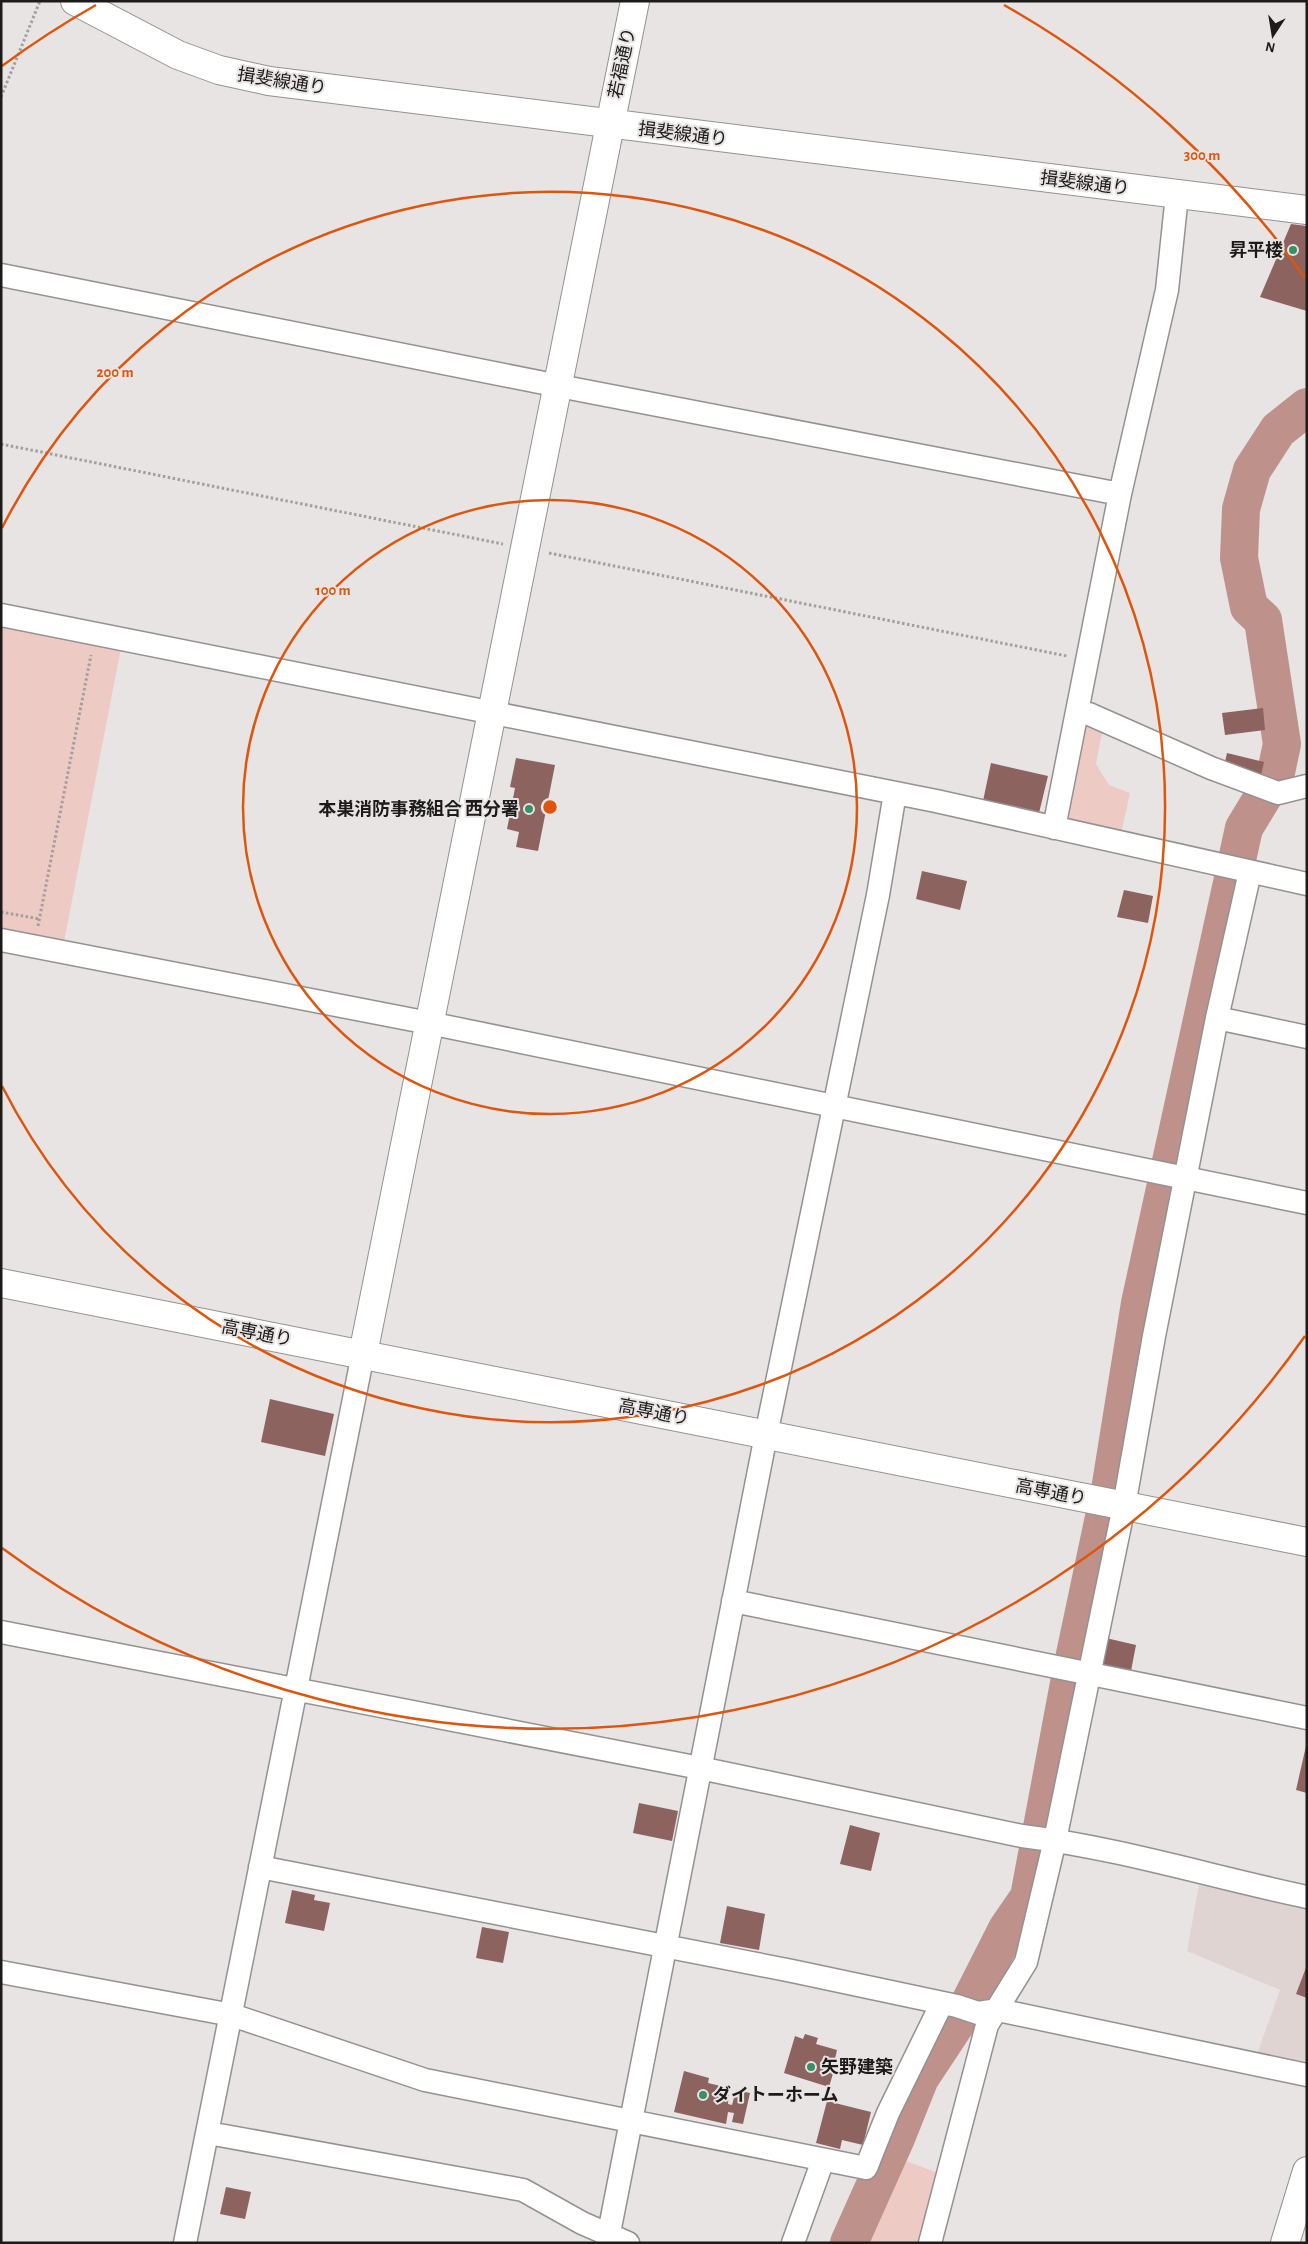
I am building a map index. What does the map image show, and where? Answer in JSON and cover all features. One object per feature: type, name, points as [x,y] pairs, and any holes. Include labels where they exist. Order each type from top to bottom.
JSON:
[{"type":"street","name":"揖斐線通り","points":[[75,1],[104,15],[146,40],[178,55],[219,70],[269,81],[1307,210]]},
{"type":"street","name":"若福通り","points":[[363,1354],[635,1]]},
{"type":"street","points":[[1054,828],[1120,494],[1166,290],[1177,195]]},
{"type":"street","points":[[1,275],[559,386],[1120,494]]},
{"type":"street","points":[[1,615],[896,793],[1307,884]]},
{"type":"street","points":[[1077,712],[1090,714],[1211,768],[1278,794],[1307,786]]},
{"type":"street","points":[[208,2133],[523,2190],[614,2240],[632,2121],[664,1946],[766,1435],[878,895],[896,793]]},
{"type":"street","points":[[930,2243],[987,2024],[998,2010],[1026,1962],[1055,1840],[1089,1674],[1112,1504],[1185,1179],[1217,1018],[1240,870]]},
{"type":"street","points":[[1,940],[429,1023],[1307,1203]]},
{"type":"street","points":[[1217,1018],[1307,1037]]},
{"type":"street","name":"高専通り","points":[[1,1283],[1307,1542]]},
{"type":"street","points":[[185,2243],[363,1354]]},
{"type":"street","points":[[732,1602],[1307,1718]]},
{"type":"street","points":[[1,1632],[700,1768],[1022,1836],[1055,1840],[1204,1872],[1260,1888],[1307,1897]]},
{"type":"street","points":[[260,1867],[792,1970],[942,2003],[978,2013],[998,2010],[1307,2075]]},
{"type":"street","points":[[1,1972],[232,2015],[425,2080],[866,2168],[888,2113],[942,2003]]},
{"type":"street","points":[[793,2243],[823,2160]]},
{"type":"street","points":[[1285,2243],[1307,2171]]},
{"type":"path","points":[[1,97],[40,1]]},
{"type":"path","points":[[1,912],[40,920],[91,654],[82,653]]},
{"type":"shaded area","points":[[1,620],[122,643],[64,942],[1,930]]},
{"type":"shaded area","points":[[1094,722],[1103,728],[1096,764],[1109,785],[1130,793],[1121,834],[1067,820],[1082,729]]},
{"type":"shaded area","points":[[1199,1885],[1307,1909],[1307,2062],[1257,2054],[1280,1990],[1187,1951]]},
{"type":"shaded area","points":[[898,2158],[941,2174],[923,2243],[866,2243]]},
{"type":"building","name":"昇平楼","points":[[1291,224],[1307,226],[1307,311],[1260,297]]},
{"type":"building","points":[[1263,708],[1265,730],[1225,735],[1222,713]]},
{"type":"building","points":[[1227,753],[1264,762],[1260,780],[1223,771]]},
{"type":"building","name":"本巣消防事務組合 西分署","points":[[516,758],[555,765],[538,851],[516,847],[519,832],[507,829],[515,788],[510,787]]},
{"type":"building","points":[[991,763],[1048,776],[1039,813],[983,801]]},
{"type":"building","points":[[922,871],[967,881],[960,910],[916,899]]},
{"type":"building","points":[[1124,890],[1153,896],[1148,923],[1117,917]]},
{"type":"building","points":[[270,1399],[334,1414],[325,1456],[261,1442]]},
{"type":"building","points":[[1106,1638],[1136,1645],[1131,1671],[1100,1665]]},
{"type":"building","points":[[1307,1746],[1307,1793],[1296,1790]]},
{"type":"building","points":[[639,1803],[678,1811],[672,1841],[633,1833]]},
{"type":"building","points":[[850,1825],[880,1833],[871,1871],[840,1864]]},
{"type":"building","points":[[292,1890],[315,1895],[314,1900],[330,1903],[324,1931],[285,1923]]},
{"type":"building","points":[[727,1906],[765,1914],[759,1950],[720,1943]]},
{"type":"building","points":[[482,1927],[509,1932],[503,1963],[476,1958]]},
{"type":"building","points":[[1307,1965],[1307,1998],[1296,1994]]},
{"type":"building","name":"矢野建築","points":[[805,2034],[818,2038],[816,2044],[837,2050],[835,2059],[837,2060],[829,2087],[784,2073],[795,2036],[803,2039]]},
{"type":"building","name":"ダイトーホーム","points":[[684,2071],[709,2078],[708,2083],[729,2088],[728,2104],[732,2105],[736,2090],[750,2093],[743,2124],[732,2122],[734,2113],[728,2112],[726,2124],[674,2112]]},
{"type":"building","points":[[827,2101],[871,2112],[863,2145],[842,2140],[840,2149],[816,2143]]},
{"type":"building","points":[[226,2187],[251,2192],[245,2219],[220,2214]]},
{"type":"waterway","points":[[849,2243],[896,2138],[920,2078],[969,2004],[1007,1929],[1029,1897],[1070,1678],[1111,1484],[1140,1303],[1244,828],[1275,777],[1282,744],[1263,620],[1249,607],[1239,558],[1241,509],[1252,470],[1278,430],[1307,407]]},
{"type":"place","name":"昇平楼","points":[[1293,250]]},
{"type":"place","name":"本巣消防事務組合 西分署","points":[[529,809]]},
{"type":"place","name":"矢野建築","points":[[811,2067]]},
{"type":"place","name":"ダイトーホーム","points":[[703,2095]]}]
